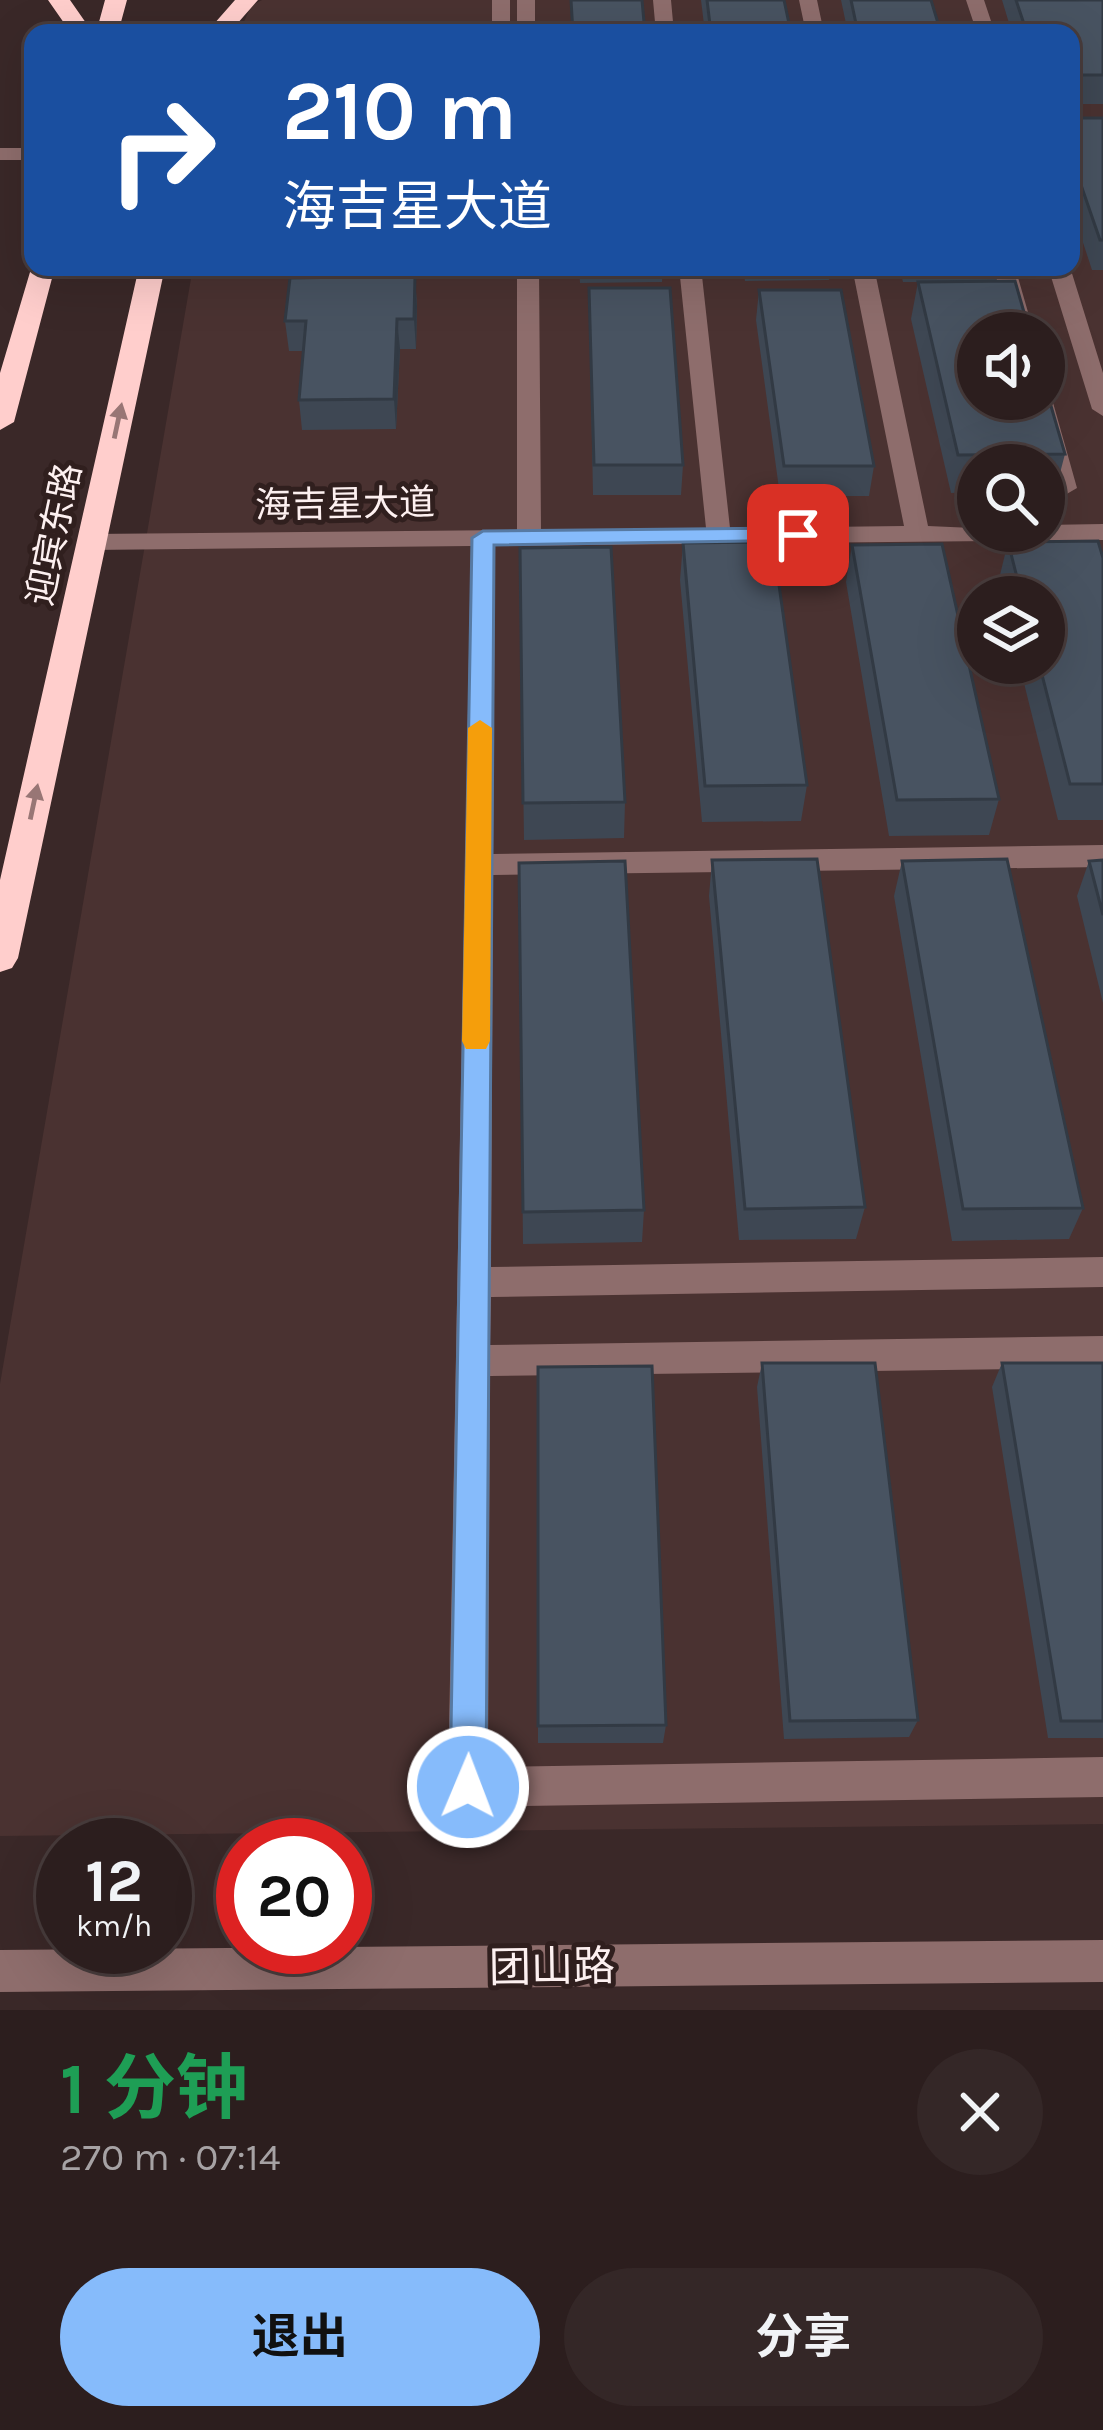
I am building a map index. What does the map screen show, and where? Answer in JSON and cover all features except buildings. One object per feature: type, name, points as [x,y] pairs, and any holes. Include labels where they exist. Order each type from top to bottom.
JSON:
[{"type":"highway","points":[[225,24],[247,0]]},
{"type":"highway","points":[[0,422],[40,276]]},
{"type":"highway","name":"迎宾东路","points":[[0,958],[150,276]]},
{"type":"street","points":[[528,276],[529,538]]},
{"type":"street","points":[[691,276],[719,536]]},
{"type":"street","points":[[865,276],[918,534]]},
{"type":"street","points":[[1006,276],[1016,312]]},
{"type":"street","points":[[1062,276],[1103,409]]},
{"type":"street","name":"海吉星大道","points":[[91,542],[1103,532]]},
{"type":"street","points":[[483,538],[468,1787],[1103,1777]]},
{"type":"street","points":[[478,865],[1103,856]]},
{"type":"street","points":[[473,1282],[1103,1272]]},
{"type":"street","points":[[472,1361],[1103,1352]]},
{"type":"street","name":"团山路","points":[[0,1971],[1103,1961]]},
{"type":"shaded area","points":[[262,0],[1103,0],[1103,1824],[372,1832],[372,1818],[216,1818],[216,1834],[192,1834],[192,1818],[36,1818],[36,1836],[0,1836],[0,1384],[191,276],[1080,276],[1080,24],[243,24],[251,6]]},
{"type":"slow traffic","points":[[476,1041],[480,728]]},
{"type":"route","points":[[468,1787],[483,538],[798,535]]}]
